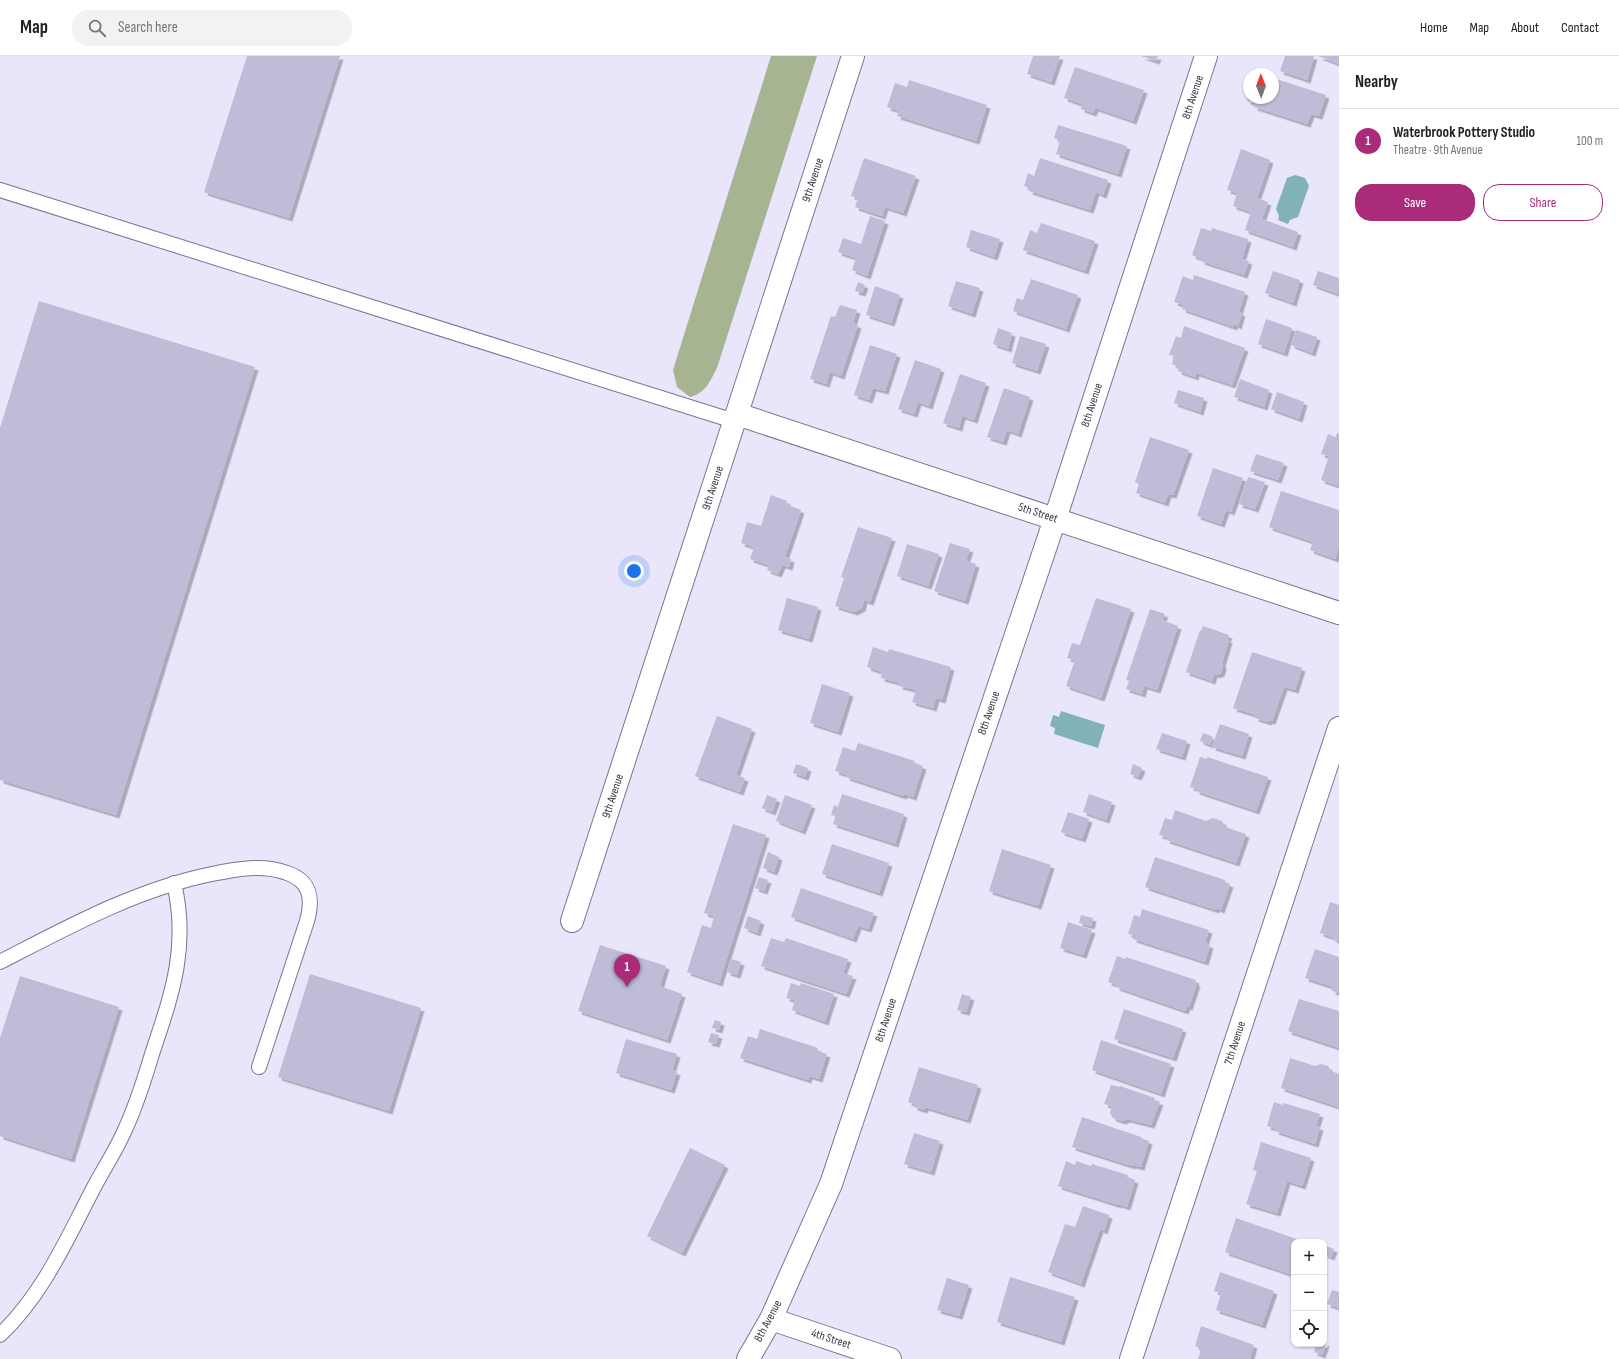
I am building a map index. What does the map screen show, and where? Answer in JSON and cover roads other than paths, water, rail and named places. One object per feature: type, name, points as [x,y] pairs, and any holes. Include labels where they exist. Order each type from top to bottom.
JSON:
[{"type":"street","name":"9th Avenue","points":[[572,921],[735,417],[854,56]]},
{"type":"street","name":"8th Avenue","points":[[748,1359],[771,1319],[825,1198],[840,1160],[1055,519],[1206,56]]},
{"type":"street","name":"5th Street","points":[[735,417],[1055,519],[1339,613]]},
{"type":"street","name":"7th Avenue","points":[[1131,1359],[1339,728]]},
{"type":"street","name":"4th Street","points":[[771,1319],[890,1359]]},
{"type":"lane","points":[[0,190],[735,417]]},
{"type":"lane","points":[[0,962],[48,937],[141,894],[174,883],[242,868],[280,870],[291,874],[300,879],[308,891],[311,905],[259,1067]]},
{"type":"lane","points":[[0,1335],[16,1320],[51,1270],[123,1134],[140,1093],[169,1003],[180,954],[181,922],[174,883]]},
{"type":"place","name":"Waterbrook Pottery Studio","points":[[627,987]]}]
